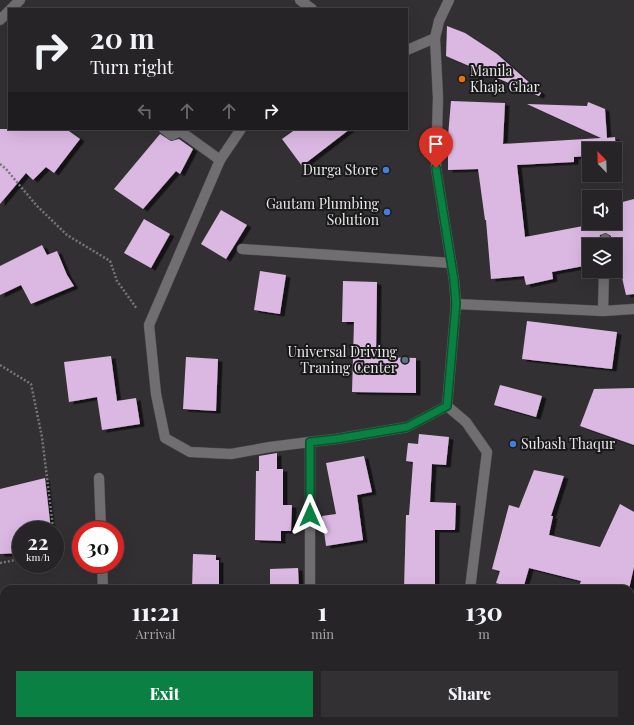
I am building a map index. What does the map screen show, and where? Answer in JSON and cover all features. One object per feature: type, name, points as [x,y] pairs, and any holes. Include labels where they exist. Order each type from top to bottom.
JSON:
[{"type":"street","points":[[12,8],[20,0]]},
{"type":"street","points":[[300,0],[311,8]]},
{"type":"street","points":[[447,406],[456,304],[436,168],[438,98],[435,38],[439,21],[449,0]]},
{"type":"street","points":[[0,20],[8,12]]},
{"type":"street","points":[[408,50],[435,38]]},
{"type":"street","points":[[165,130],[172,135],[180,130],[220,160]]},
{"type":"street","points":[[240,130],[220,160],[149,325],[156,394],[165,438],[190,452],[231,454],[407,427],[447,406]]},
{"type":"street","points":[[242,249],[451,263]]},
{"type":"street","points":[[603,311],[604,278]]},
{"type":"street","points":[[456,304],[603,311],[634,309]]},
{"type":"street","points":[[447,406],[466,422],[487,452],[470,585]]},
{"type":"street","points":[[310,442],[310,585]]},
{"type":"street","points":[[99,478],[101,521]]},
{"type":"street","points":[[102,573],[103,585]]},
{"type":"path","points":[[0,164],[67,235],[110,261],[117,281],[149,325]]},
{"type":"path","points":[[0,365],[31,384],[42,437],[52,521]]},
{"type":"path","points":[[0,563],[12,561]]},
{"type":"building","points":[[447,26],[465,33],[497,54],[541,93],[539,96],[446,56]]},
{"type":"building","points":[[451,101],[505,103],[503,144],[601,138],[527,104],[587,106],[588,102],[605,109],[607,138],[615,137],[615,142],[582,142],[582,156],[574,157],[574,162],[517,165],[525,237],[582,226],[582,230],[622,230],[622,202],[634,199],[634,294],[626,295],[622,278],[622,238],[611,238],[611,236],[606,233],[600,235],[599,238],[582,238],[582,266],[552,272],[553,279],[526,285],[524,276],[491,279],[486,220],[478,169],[448,170],[448,136]]},
{"type":"building","points":[[0,129],[67,130],[80,139],[54,173],[46,167],[33,180],[26,173],[0,204]]},
{"type":"building","points":[[295,130],[349,130],[302,166],[282,139]]},
{"type":"building","points":[[160,134],[171,141],[179,139],[193,149],[180,174],[176,171],[143,209],[114,189]]},
{"type":"building","points":[[221,210],[247,225],[226,259],[201,244]]},
{"type":"building","points":[[144,219],[170,234],[151,268],[124,253]]},
{"type":"building","points":[[42,245],[47,255],[57,251],[67,275],[74,286],[31,304],[21,285],[0,295],[0,266]]},
{"type":"building","points":[[260,271],[286,275],[280,314],[254,310]]},
{"type":"building","points":[[343,281],[377,282],[376,357],[416,358],[416,393],[352,392],[354,322],[342,322]]},
{"type":"building","points":[[527,321],[617,332],[612,369],[522,359]]},
{"type":"building","points":[[111,356],[117,401],[136,398],[140,424],[102,430],[97,397],[69,402],[64,362]]},
{"type":"building","points":[[186,357],[218,359],[216,411],[183,409]]},
{"type":"building","points":[[500,385],[542,396],[536,417],[494,405]]},
{"type":"building","points":[[634,388],[634,445],[580,426],[594,389]]},
{"type":"building","points":[[419,434],[449,437],[446,465],[432,464],[430,502],[456,503],[455,530],[435,530],[435,585],[404,585],[406,515],[409,515],[413,462],[406,461],[408,443],[418,444]]},
{"type":"building","points":[[277,453],[277,469],[283,469],[283,505],[292,505],[291,531],[281,531],[281,541],[255,540],[256,471],[259,471],[259,456]]},
{"type":"building","points":[[364,456],[372,492],[357,495],[363,540],[326,546],[322,516],[336,514],[326,463]]},
{"type":"building","points":[[534,470],[564,476],[551,516],[553,516],[549,535],[600,547],[620,504],[634,512],[634,567],[630,585],[580,585],[581,581],[529,568],[524,585],[503,585],[496,583],[500,571],[492,569],[509,505],[519,508]]},
{"type":"building","points":[[45,478],[50,521],[12,521],[12,553],[0,554],[0,489]]},
{"type":"building","points":[[193,554],[216,555],[216,560],[219,560],[219,585],[192,585]]},
{"type":"building","points":[[298,568],[299,585],[270,585],[270,569]]},
{"type":"place","name":"Manila Khaja Ghar","points":[[462,79]]},
{"type":"place","name":"Durga Store","points":[[386,170]]},
{"type":"place","name":"Gautam Plumbing Solution","points":[[387,212]]},
{"type":"place","name":"Universal Driving Traning Center","points":[[405,360]]},
{"type":"place","name":"Subash Thaqur","points":[[513,444]]},
{"type":"route","points":[[310,515],[310,442],[407,427],[447,406],[456,304],[454,280],[436,168]]}]
